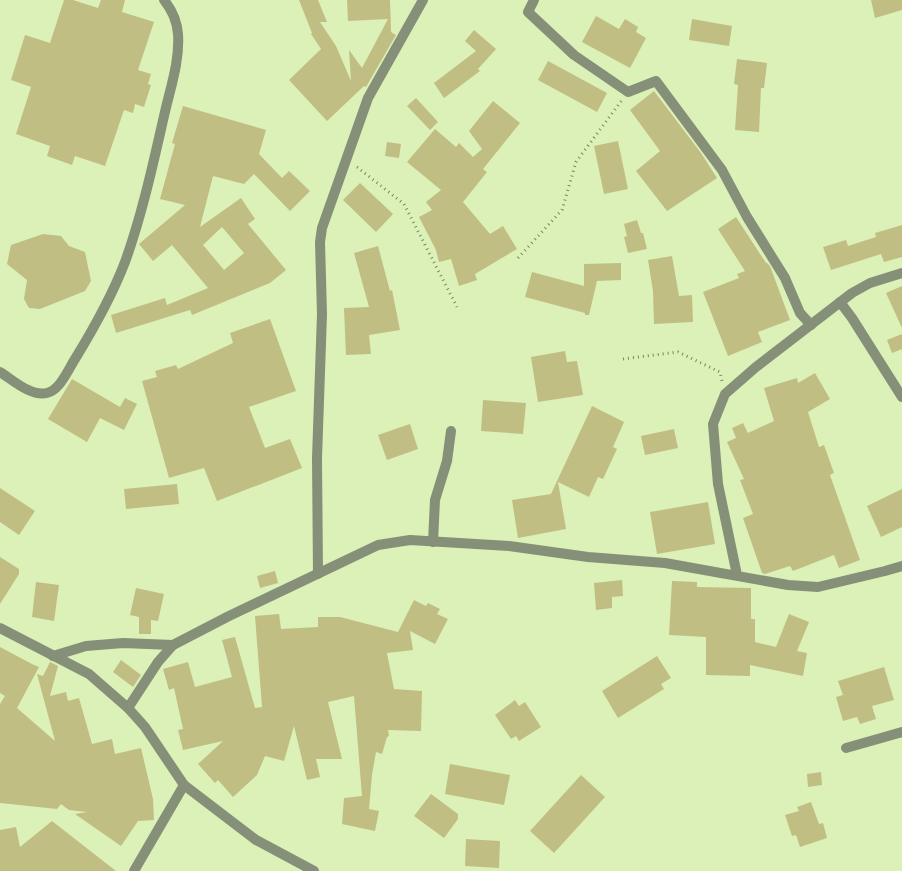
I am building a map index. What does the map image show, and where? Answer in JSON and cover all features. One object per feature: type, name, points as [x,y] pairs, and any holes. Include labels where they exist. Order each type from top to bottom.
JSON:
[{"type":"street","points":[[0,372],[36,394],[45,394],[52,391],[63,378],[98,322],[125,262],[150,177],[178,56],[176,20],[164,0]]},
{"type":"street","points":[[318,574],[318,458],[322,314],[320,242],[322,228],[368,98],[423,0]]},
{"type":"street","points":[[534,0],[528,12],[574,55],[628,92],[656,81],[722,170],[747,217],[785,278],[800,313],[811,325]]},
{"type":"street","points":[[737,576],[718,484],[713,424],[725,394],[756,367],[840,302],[870,283],[902,273]]},
{"type":"street","points":[[840,302],[902,397]]},
{"type":"street","points":[[433,542],[435,500],[447,461],[451,431]]},
{"type":"street","points":[[128,708],[158,662],[173,645],[229,616],[378,545],[410,540],[508,546],[588,557],[665,562],[788,585],[818,587],[885,572],[902,566]]},
{"type":"street","points":[[0,628],[89,674],[128,708],[145,728],[184,785],[256,840],[314,871]]},
{"type":"street","points":[[53,656],[86,646],[123,643],[173,645]]},
{"type":"street","points":[[846,748],[902,732]]},
{"type":"street","points":[[134,871],[184,785]]},
{"type":"path","points":[[518,258],[562,210],[576,162],[628,92]]},
{"type":"path","points":[[346,159],[404,204],[457,307]]},
{"type":"path","points":[[623,359],[678,352],[720,372],[725,394]]},
{"type":"building","points":[[64,0],[73,0],[98,8],[101,0],[125,0],[122,12],[154,22],[138,70],[151,74],[148,84],[151,85],[144,107],[135,104],[133,113],[124,110],[105,166],[75,156],[72,165],[47,156],[50,146],[16,134],[31,87],[11,80],[25,35],[50,43]]},
{"type":"building","points":[[299,0],[318,0],[327,22],[320,22],[336,46],[351,81],[349,50],[362,68],[388,19],[348,21],[347,0],[390,0],[391,32],[396,35],[366,87],[364,86],[327,121],[289,80],[321,49],[311,34]]},
{"type":"building","points":[[871,0],[902,0],[902,10],[875,18]]},
{"type":"building","points":[[596,16],[619,29],[625,19],[638,27],[636,32],[646,38],[630,68],[582,42]]},
{"type":"building","points":[[692,19],[732,26],[729,46],[689,40]]},
{"type":"building","points":[[474,30],[496,49],[478,69],[480,71],[444,98],[434,83],[476,51],[465,41]]},
{"type":"building","points":[[737,59],[767,63],[764,88],[761,88],[759,132],[735,130],[738,85],[734,84]]},
{"type":"building","points":[[548,61],[607,93],[597,112],[538,80]]},
{"type":"building","points":[[654,91],[701,153],[717,178],[667,211],[636,171],[660,151],[630,110]]},
{"type":"building","points":[[416,98],[438,122],[430,130],[407,106]]},
{"type":"building","points":[[493,101],[520,123],[483,169],[487,172],[463,202],[490,234],[503,226],[517,249],[475,274],[477,280],[459,286],[451,259],[439,262],[436,250],[419,217],[432,210],[426,202],[441,190],[407,162],[435,129],[456,147],[459,143],[473,157],[482,149],[469,131]]},
{"type":"building","points":[[183,106],[266,130],[259,154],[282,178],[289,171],[310,191],[290,211],[254,174],[244,184],[213,176],[200,227],[241,198],[255,219],[248,224],[286,270],[270,283],[192,315],[190,310],[116,333],[111,315],[165,298],[167,305],[208,288],[172,245],[153,261],[139,244],[185,205],[160,199],[175,144],[172,143]],"holes":[[[222,227],[244,253],[224,270],[203,245]]]},
{"type":"building","points":[[618,141],[628,189],[604,194],[594,146]]},
{"type":"building","points":[[387,142],[401,144],[399,158],[385,156]]},
{"type":"building","points":[[360,183],[393,214],[376,232],[343,200]]},
{"type":"building","points":[[736,217],[766,263],[770,266],[790,320],[758,332],[762,342],[728,356],[703,292],[739,278],[737,274],[745,271],[718,229]]},
{"type":"building","points":[[637,220],[647,249],[628,253],[624,237],[627,236],[624,224]]},
{"type":"building","points":[[902,225],[902,257],[884,262],[881,254],[831,270],[823,247],[846,240],[848,246],[876,237],[875,233]]},
{"type":"building","points":[[43,234],[61,236],[69,246],[85,252],[91,281],[85,291],[40,309],[29,308],[24,299],[27,280],[7,264],[11,245]]},
{"type":"building","points":[[378,246],[390,291],[392,290],[400,330],[369,335],[371,354],[346,355],[344,308],[369,307],[354,253]]},
{"type":"building","points":[[672,256],[679,296],[692,295],[693,322],[654,324],[653,291],[648,260]]},
{"type":"building","points":[[621,263],[621,280],[597,281],[589,315],[525,297],[532,272],[584,286],[584,264]]},
{"type":"building","points":[[902,286],[902,328],[886,293]]},
{"type":"building","points":[[270,319],[296,391],[249,407],[265,448],[290,439],[302,468],[217,501],[204,468],[169,478],[142,381],[157,377],[155,371],[176,365],[178,369],[233,343],[230,333]]},
{"type":"building","points":[[902,334],[902,349],[892,353],[887,340]]},
{"type":"building","points":[[565,351],[567,362],[577,361],[583,395],[538,402],[531,357]]},
{"type":"building","points":[[815,373],[830,399],[808,412],[819,447],[824,445],[834,473],[830,475],[860,560],[839,568],[834,555],[793,571],[790,566],[765,574],[762,573],[743,518],[753,514],[740,480],[744,479],[727,442],[736,438],[732,428],[743,423],[748,433],[774,421],[764,388],[797,378],[798,383]]},
{"type":"building","points":[[72,379],[120,407],[125,398],[137,404],[124,430],[100,418],[87,442],[48,419]]},
{"type":"building","points":[[483,400],[526,403],[523,434],[481,431]]},
{"type":"building","points":[[592,406],[624,422],[613,447],[617,449],[603,479],[598,477],[589,497],[558,482],[566,529],[518,538],[512,500],[551,494]]},
{"type":"building","points":[[410,424],[418,449],[387,460],[378,435]]},
{"type":"building","points":[[674,429],[678,448],[645,455],[641,436]]},
{"type":"building","points":[[177,484],[179,504],[126,509],[124,489]]},
{"type":"building","points":[[0,488],[35,511],[19,535],[0,522]]},
{"type":"building","points":[[902,489],[902,527],[881,537],[867,506]]},
{"type":"building","points":[[708,502],[715,544],[657,554],[650,512]]},
{"type":"building","points":[[0,557],[19,569],[19,574],[0,604]]},
{"type":"building","points":[[275,571],[278,583],[260,588],[257,576]]},
{"type":"building","points":[[622,580],[623,596],[612,597],[612,608],[596,610],[594,583]]},
{"type":"building","points":[[672,581],[697,582],[697,587],[751,588],[751,619],[755,619],[755,642],[776,647],[789,614],[809,622],[797,651],[807,653],[803,676],[750,665],[750,676],[706,675],[706,637],[669,635]]},
{"type":"building","points":[[36,582],[59,585],[54,621],[32,617]]},
{"type":"building","points":[[136,588],[164,594],[158,621],[151,620],[151,634],[139,634],[139,617],[130,615]]},
{"type":"building","points":[[414,600],[426,606],[428,603],[440,609],[437,614],[448,619],[435,644],[410,631],[413,650],[387,653],[394,689],[422,691],[421,731],[388,730],[389,736],[387,737],[382,754],[376,752],[369,809],[379,811],[375,831],[342,824],[344,798],[362,796],[354,696],[328,702],[342,759],[316,759],[320,777],[307,780],[294,726],[284,761],[265,756],[257,775],[233,797],[218,780],[215,783],[198,764],[223,741],[183,750],[178,730],[183,729],[174,688],[169,690],[163,669],[188,662],[195,687],[232,677],[222,640],[235,637],[255,708],[262,707],[255,616],[279,614],[281,629],[318,627],[318,617],[340,617],[398,632]]},
{"type":"building","points":[[0,647],[39,667],[17,708],[55,741],[37,674],[43,676],[50,662],[58,666],[50,696],[66,692],[68,701],[79,698],[92,744],[112,739],[115,754],[141,748],[153,799],[154,820],[138,821],[121,846],[75,814],[87,812],[69,810],[61,804],[57,809],[0,803],[0,704],[5,696],[0,693]]},
{"type":"building","points":[[657,656],[671,678],[661,684],[664,689],[618,718],[602,691]]},
{"type":"building","points":[[121,660],[141,675],[133,687],[113,672]]},
{"type":"building","points":[[884,667],[894,700],[872,706],[876,719],[860,724],[857,717],[843,721],[836,697],[843,695],[838,681]]},
{"type":"building","points":[[515,700],[519,706],[525,702],[541,727],[519,741],[516,736],[511,739],[495,715]]},
{"type":"building","points":[[450,764],[510,775],[504,805],[445,794]]},
{"type":"building","points":[[821,772],[822,785],[808,787],[807,774]]},
{"type":"building","points":[[581,775],[605,797],[554,853],[530,831]]},
{"type":"building","points":[[431,794],[458,814],[458,819],[444,838],[414,816]]},
{"type":"building","points":[[811,802],[819,824],[823,823],[827,838],[800,847],[796,835],[792,836],[785,815],[799,811],[797,807]]},
{"type":"building","points":[[52,821],[116,871],[0,871],[0,830],[16,827],[20,847]]},
{"type":"building","points":[[466,839],[500,841],[499,868],[465,866]]}]
